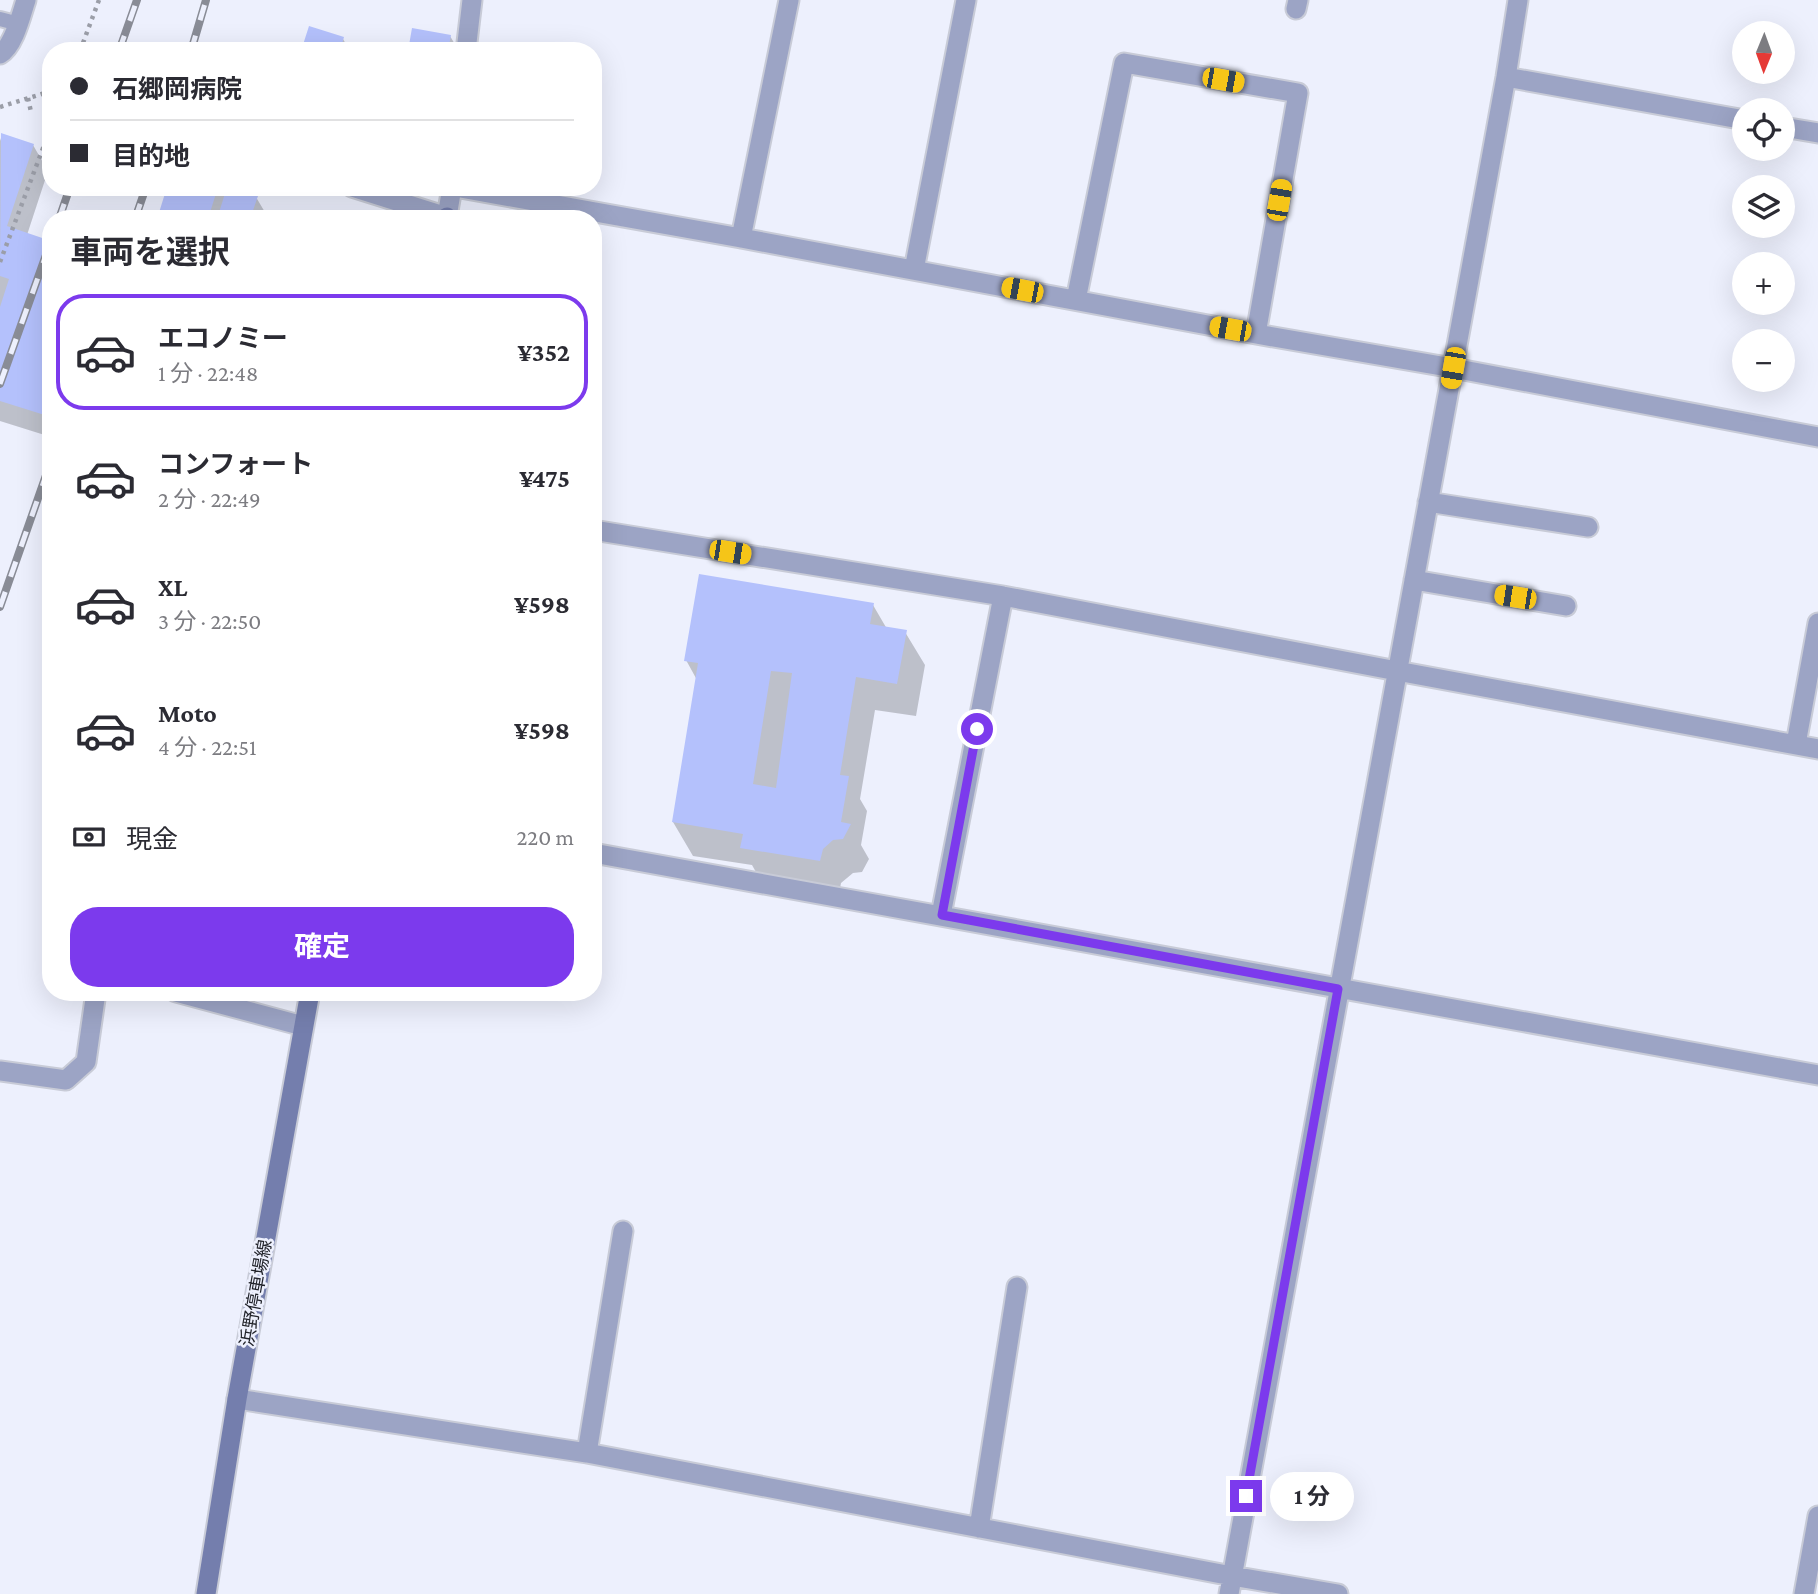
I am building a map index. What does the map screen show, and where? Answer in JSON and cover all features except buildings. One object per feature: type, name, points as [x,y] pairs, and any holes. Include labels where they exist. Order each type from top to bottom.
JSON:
[{"type":"main road","name":"浜野停車場線","points":[[206,1594],[237,1399],[308,1001]]},
{"type":"street","points":[[0,54],[6,51],[9,22],[26,0]]},
{"type":"street","points":[[467,42],[471,0]]},
{"type":"street","points":[[741,238],[789,0]]},
{"type":"street","points":[[914,270],[966,0]]},
{"type":"street","points":[[1230,1585],[1518,0]]},
{"type":"street","points":[[1076,300],[1124,64],[1298,93],[1256,334]]},
{"type":"street","points":[[1506,77],[1732,118]]},
{"type":"street","points":[[1795,129],[1818,133]]},
{"type":"street","points":[[379,196],[422,210]]},
{"type":"street","points":[[505,196],[583,210]]},
{"type":"street","points":[[602,213],[1818,437]]},
{"type":"street","points":[[1428,502],[1588,527]]},
{"type":"street","points":[[602,531],[1003,596],[1818,749]]},
{"type":"street","points":[[1413,580],[1566,606]]},
{"type":"street","points":[[942,915],[1003,596]]},
{"type":"street","points":[[1796,744],[1818,623]]},
{"type":"street","points":[[602,855],[1818,1075]]},
{"type":"street","points":[[0,1071],[66,1080],[86,1062],[95,1001]]},
{"type":"street","points":[[210,1001],[303,1026]]},
{"type":"street","points":[[587,1453],[623,1231]]},
{"type":"street","points":[[979,1528],[1017,1287]]},
{"type":"street","points":[[237,1399],[587,1453],[979,1528],[1230,1585],[1338,1594]]},
{"type":"street","points":[[1804,1594],[1818,1516]]},
{"type":"path","points":[[83,42],[99,0]]},
{"type":"path","points":[[0,107],[42,94]]},
{"type":"path","points":[[27,98],[31,112]]},
{"type":"path","points":[[0,262],[42,151]]},
{"type":"railway","points":[[122,42],[137,0]]},
{"type":"railway","points":[[194,42],[206,0]]},
{"type":"railway","points":[[62,210],[67,196]]},
{"type":"railway","points":[[138,210],[143,196]]},
{"type":"railway","points":[[0,384],[42,266]]},
{"type":"railway","points":[[0,607],[42,487]]},
{"type":"route","points":[[977,729],[942,915],[1338,989],[1246,1496]]}]
